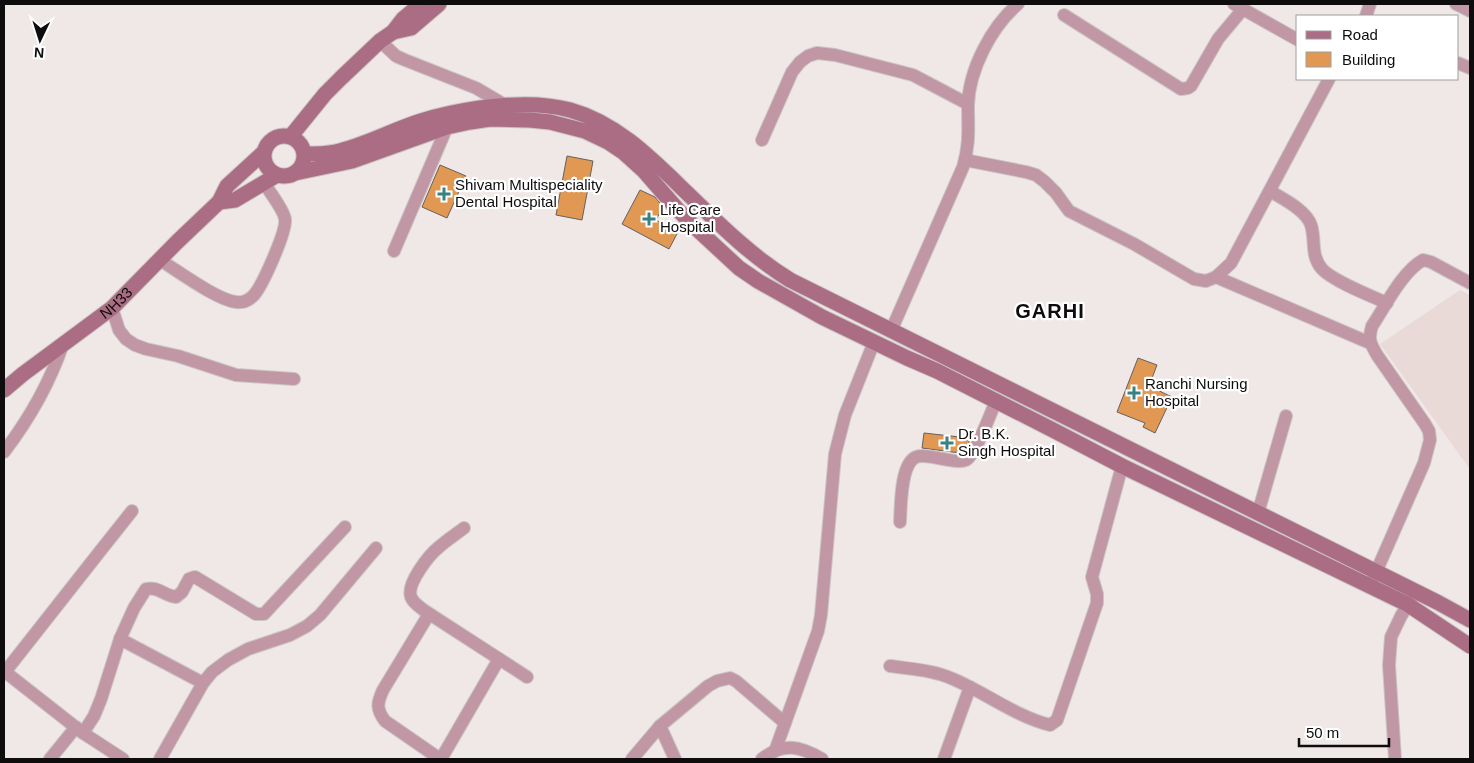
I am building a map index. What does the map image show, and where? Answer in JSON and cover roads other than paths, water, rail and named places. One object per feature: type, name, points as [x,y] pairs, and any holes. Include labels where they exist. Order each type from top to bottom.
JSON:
[{"type":"main road","points":[[291,136],[331,89],[421,4]]},
{"type":"main road","points":[[393,32],[411,28],[439,4]]},
{"type":"main road","points":[[305,154],[324,154],[345,149],[441,115],[505,105],[552,106],[571,110],[592,118],[614,130],[650,158],[723,228],[762,262],[790,280],[1470,620]]},
{"type":"main road","points":[[295,173],[304,162],[305,154],[303,147],[298,140],[291,136],[282,135],[274,138],[267,144],[264,153],[264,162],[269,170],[270,179],[352,161],[447,127],[490,119],[550,122],[585,131],[623,152],[644,171],[678,210],[740,268],[758,281],[799,304],[906,358],[937,371],[1122,466],[1407,604],[1470,646]]},
{"type":"main road","name":"NH33","points":[[4,390],[112,308],[219,202],[227,186],[264,153]]},
{"type":"main road","name":"NH33","points":[[219,202],[235,200],[270,179]]},
{"type":"street","points":[[891,331],[965,160],[969,139],[968,104],[973,73],[994,32],[1018,4]]},
{"type":"street","points":[[1456,4],[1470,11]]},
{"type":"street","points":[[1064,16],[1181,89],[1191,86],[1218,40],[1246,7],[1296,39]]},
{"type":"street","points":[[380,41],[396,56],[469,85],[505,105]]},
{"type":"street","points":[[762,140],[792,72],[800,62],[808,56],[817,53],[835,55],[913,75],[968,104]]},
{"type":"street","points":[[965,160],[1036,175],[1056,193],[1069,212],[1134,244],[1194,279],[1206,281],[1216,277],[1231,263],[1328,80]]},
{"type":"street","points":[[394,251],[447,127]]},
{"type":"street","points":[[160,260],[227,300],[237,303],[247,302],[255,295],[262,282],[285,224],[285,216],[270,179]]},
{"type":"street","points":[[1270,190],[1306,216],[1311,225],[1316,258],[1323,269],[1334,278],[1387,304]]},
{"type":"street","points":[[1369,586],[1424,463],[1430,440],[1426,424],[1370,344],[1372,326],[1407,272],[1423,260],[1431,262],[1470,283]]},
{"type":"street","points":[[1216,277],[1370,344]]},
{"type":"street","points":[[112,308],[119,330],[126,339],[135,345],[178,356],[236,375],[294,379]]},
{"type":"street","points":[[775,751],[818,631],[836,454],[840,432],[874,342]]},
{"type":"street","points":[[4,452],[37,404],[54,371],[63,344]]},
{"type":"street","points":[[900,522],[906,470],[911,462],[916,457],[924,456],[959,461],[967,460],[976,447],[996,401]]},
{"type":"street","points":[[1258,513],[1286,416]]},
{"type":"street","points":[[890,666],[952,678],[995,702],[1040,722],[1050,725],[1057,720],[1098,603],[1092,577],[1122,466]]},
{"type":"street","points":[[123,759],[80,730],[4,672],[132,511]]},
{"type":"street","points":[[50,759],[94,716],[120,639],[134,608],[146,589],[156,588],[172,597],[176,597],[179,596],[189,579],[192,577],[198,578],[256,614],[264,614],[345,527]]},
{"type":"street","points":[[464,528],[436,548],[412,583],[411,598],[429,614],[527,677]]},
{"type":"street","points":[[160,759],[203,683],[212,672],[248,649],[290,635],[307,626],[320,615],[376,548]]},
{"type":"street","points":[[1394,759],[1389,665],[1391,637],[1407,604],[1417,592]]},
{"type":"street","points":[[429,614],[383,690],[378,706],[380,714],[385,721],[440,759],[499,659]]},
{"type":"street","points":[[120,639],[203,683]]},
{"type":"street","points":[[632,759],[660,726],[708,686],[717,681],[730,678],[736,681],[785,723]]},
{"type":"street","points":[[944,759],[970,687]]},
{"type":"street","points":[[660,726],[675,759]]},
{"type":"street","points":[[762,759],[779,748],[790,747],[822,759]]},
{"type":"place","name":"Shivam Multispeciality Dental Hospital","points":[[444,194]]},
{"type":"place","name":"Life Care Hospital","points":[[649,219]]},
{"type":"place","name":"Ranchi Nursing Hospital","points":[[1134,393]]},
{"type":"place","name":"Dr. B.K. Singh Hospital","points":[[947,443]]},
{"type":"district","name":"GARHI","points":[[1050,311]]}]
